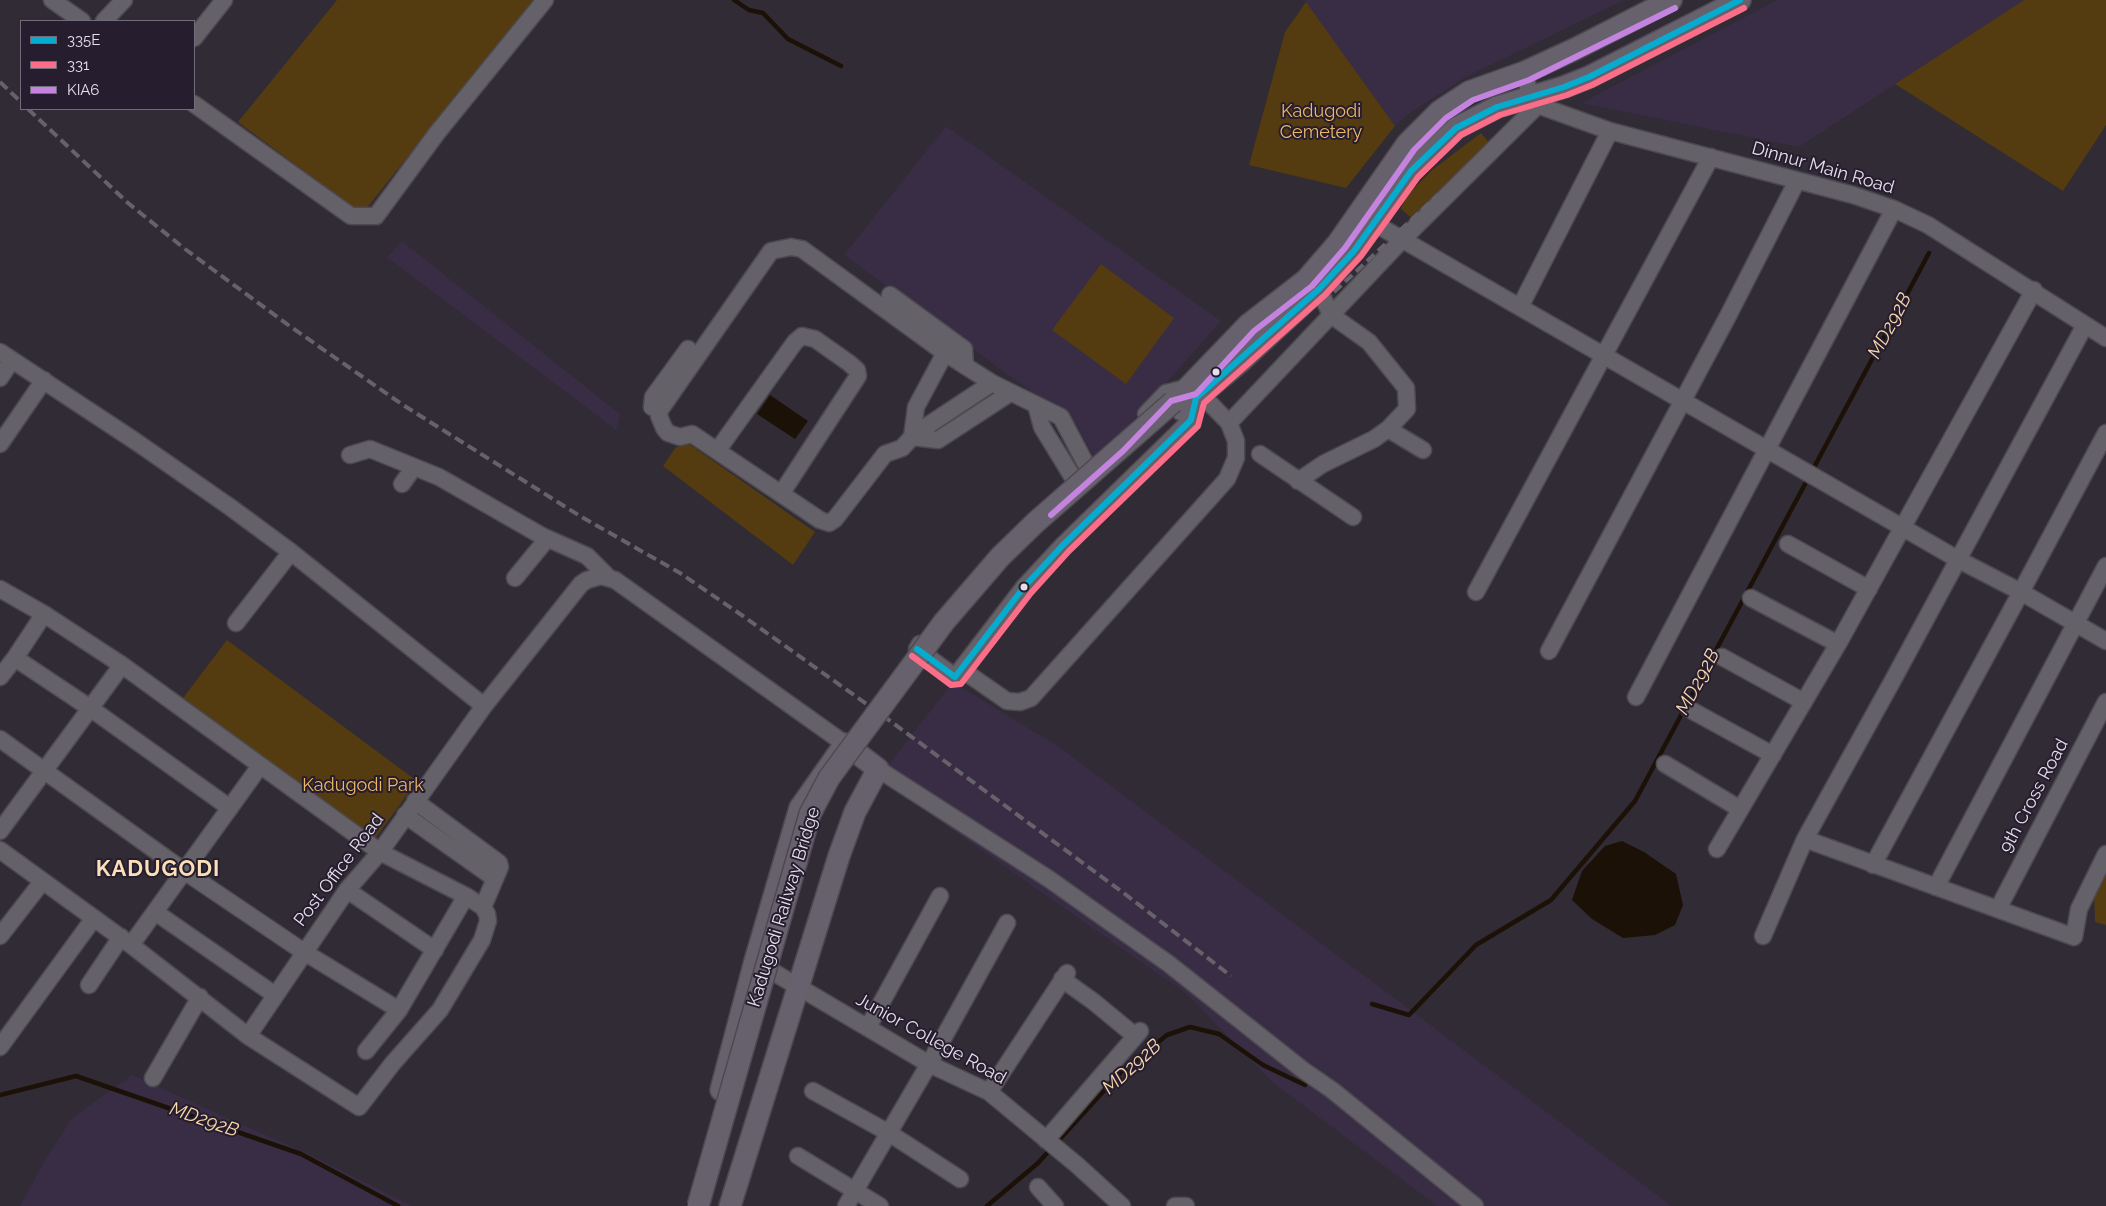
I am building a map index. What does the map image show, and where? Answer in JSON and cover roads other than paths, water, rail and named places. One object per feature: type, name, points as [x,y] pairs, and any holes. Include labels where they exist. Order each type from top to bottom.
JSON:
[{"type":"main road","points":[[710,1206],[821,817],[830,798],[985,589],[1031,543],[1189,398],[1319,289],[1354,251],[1367,219],[1406,144],[1440,111],[1469,92],[1525,72],[1671,0]]},
{"type":"main road","points":[[1189,398],[1248,325],[1306,280],[1338,243],[1367,219],[1411,171],[1456,128],[1496,107],[1534,101],[1613,66],[1740,0]]},
{"type":"main road","name":"Kadugodi Railway Bridge","points":[[698,1206],[810,814],[829,778],[944,622],[994,564],[1036,522],[1189,398]]},
{"type":"main road","points":[[690,1206],[755,961],[800,808],[845,744],[878,769],[852,821],[730,1206]]},
{"type":"street","points":[[52,0],[81,20]]},
{"type":"street","points":[[105,20],[124,0]]},
{"type":"street","points":[[195,37],[224,0]]},
{"type":"street","points":[[195,105],[351,216],[376,216],[437,133],[545,0]]},
{"type":"street","points":[[1229,423],[1534,101],[1525,72]]},
{"type":"street","name":"Dinnur Main Road","points":[[1534,101],[1610,131],[1711,157],[1894,209],[1928,225],[2034,290],[2106,338]]},
{"type":"street","points":[[1520,307],[1610,131]]},
{"type":"street","points":[[1476,592],[1711,157]]},
{"type":"street","points":[[1549,651],[1683,401],[1797,181]]},
{"type":"street","points":[[1636,697],[1894,209]]},
{"type":"street","points":[[1367,219],[1958,560],[2021,592],[2106,641]]},
{"type":"street","points":[[945,353],[916,408],[912,437],[902,448],[885,454],[835,519],[829,523],[820,520],[692,434],[680,437],[668,433],[661,422],[660,410],[772,251],[791,246],[802,249],[965,366],[992,383],[1061,417],[1089,470]]},
{"type":"street","points":[[1298,481],[1323,464],[1374,439],[1388,429],[1407,409],[1406,388],[1369,342],[1331,315],[1319,289]]},
{"type":"street","points":[[1717,849],[1838,644],[2034,290]]},
{"type":"street","points":[[890,295],[964,349],[965,366]]},
{"type":"street","points":[[1763,936],[1805,839],[2085,325]]},
{"type":"street","points":[[717,451],[795,342],[802,336],[815,339],[849,363],[857,370],[858,376],[780,494]]},
{"type":"street","points":[[660,410],[652,407],[653,397],[688,349]]},
{"type":"street","points":[[0,378],[6,356],[196,483],[291,552],[484,706]]},
{"type":"street","points":[[0,444],[44,380]]},
{"type":"street","points":[[926,426],[992,383]]},
{"type":"street","points":[[912,437],[938,440],[1010,392]]},
{"type":"street","points":[[961,669],[1007,702],[1020,702],[1031,698],[1231,473],[1237,451],[1236,441],[1229,423],[1189,398],[1166,393],[1089,470],[988,558],[929,626],[917,649],[955,677],[961,669],[1024,587],[1063,545],[1191,420],[1189,398]]},
{"type":"street","points":[[1036,405],[1042,428],[1075,482]]},
{"type":"street","points":[[1388,429],[1423,450]]},
{"type":"street","points":[[1873,864],[2106,433]]},
{"type":"street","points":[[350,454],[370,449],[439,477],[547,539],[587,556],[608,577],[845,744]]},
{"type":"street","points":[[1260,454],[1353,517]]},
{"type":"street","points":[[402,484],[414,467]]},
{"type":"street","points":[[515,578],[547,539]]},
{"type":"street","points":[[1788,544],[1869,589]]},
{"type":"street","points":[[236,623],[291,552]]},
{"type":"street","points":[[1936,887],[2106,566]]},
{"type":"street","name":"Post Office Road","points":[[248,1036],[347,890],[380,852],[484,706],[581,584],[594,577],[608,577]]},
{"type":"street","points":[[0,589],[44,614],[122,665],[380,852],[466,896],[483,907],[488,914],[488,921],[482,940],[440,1010],[393,1062],[359,1107],[248,1036],[126,941],[0,850]]},
{"type":"street","points":[[1751,598],[1838,644]]},
{"type":"street","points":[[0,677],[44,614]]},
{"type":"street","points":[[1722,657],[1804,702]]},
{"type":"street","points":[[15,658],[90,708],[230,808]]},
{"type":"street","points":[[0,831],[122,665]]},
{"type":"street","name":"9th Cross Road","points":[[1998,910],[2106,702]]},
{"type":"street","points":[[1689,709],[1773,755]]},
{"type":"street","points":[[0,739],[184,871],[304,952],[399,1010]]},
{"type":"street","points":[[1665,764],[1740,809]]},
{"type":"street","points":[[89,986],[126,941],[155,912],[260,766]]},
{"type":"street","points":[[878,769],[1049,879],[1169,964],[1303,1070],[1332,1090],[1475,1206]]},
{"type":"street","points":[[415,801],[499,863],[500,867],[483,907]]},
{"type":"street","points":[[405,815],[494,878]]},
{"type":"street","points":[[1805,839],[2074,937],[2080,909],[2106,854]]},
{"type":"street","points":[[0,936],[42,882]]},
{"type":"street","points":[[347,890],[434,950]]},
{"type":"street","points":[[366,1052],[399,1010],[466,896]]},
{"type":"street","points":[[868,1027],[940,896]]},
{"type":"street","points":[[155,912],[275,996]]},
{"type":"street","points":[[0,1048],[94,918]]},
{"type":"street","points":[[846,1206],[929,1064],[1007,924]]},
{"type":"street","name":"Junior College Road","points":[[755,961],[929,1064],[989,1092],[1122,1206]]},
{"type":"street","points":[[989,1092],[1039,1019],[1064,976],[1094,1002],[1137,1033],[1046,1140]]},
{"type":"street","points":[[153,1078],[200,997]]},
{"type":"street","points":[[813,1091],[889,1133],[960,1179]]},
{"type":"street","points":[[798,1156],[880,1206]]},
{"type":"street","points":[[1038,1188],[1055,1206]]},
{"type":"street","points":[[1175,1206],[1186,1206]]},
{"type":"waterway","points":[[734,0],[749,10],[763,13],[788,39],[841,66]]},
{"type":"waterway","name":"MD292B","points":[[1372,1004],[1409,1015],[1476,945],[1551,900],[1635,801],[1929,253]]},
{"type":"waterway","name":"MD292B","points":[[987,1206],[1038,1163],[1122,1071],[1167,1035],[1190,1027],[1219,1034],[1263,1065],[1305,1085]]},
{"type":"waterway","name":"MD292B","points":[[0,1095],[76,1076],[301,1154],[398,1206]]},
{"type":"railway","points":[[0,82],[20,101]]},
{"type":"railway","points":[[29,110],[128,203],[185,249],[291,327],[403,405],[580,516],[680,573],[743,616],[882,715],[1125,894],[1231,976]]},
{"type":"railway","points":[[1334,292],[1438,195]]},
{"type":"district","name":"KADUGODI","points":[[158,869]]},
{"type":"park label","name":"Kadugodi Cemetery","points":[[1321,122]]},
{"type":"park label","name":"Kadugodi Park","points":[[363,786]]}]
